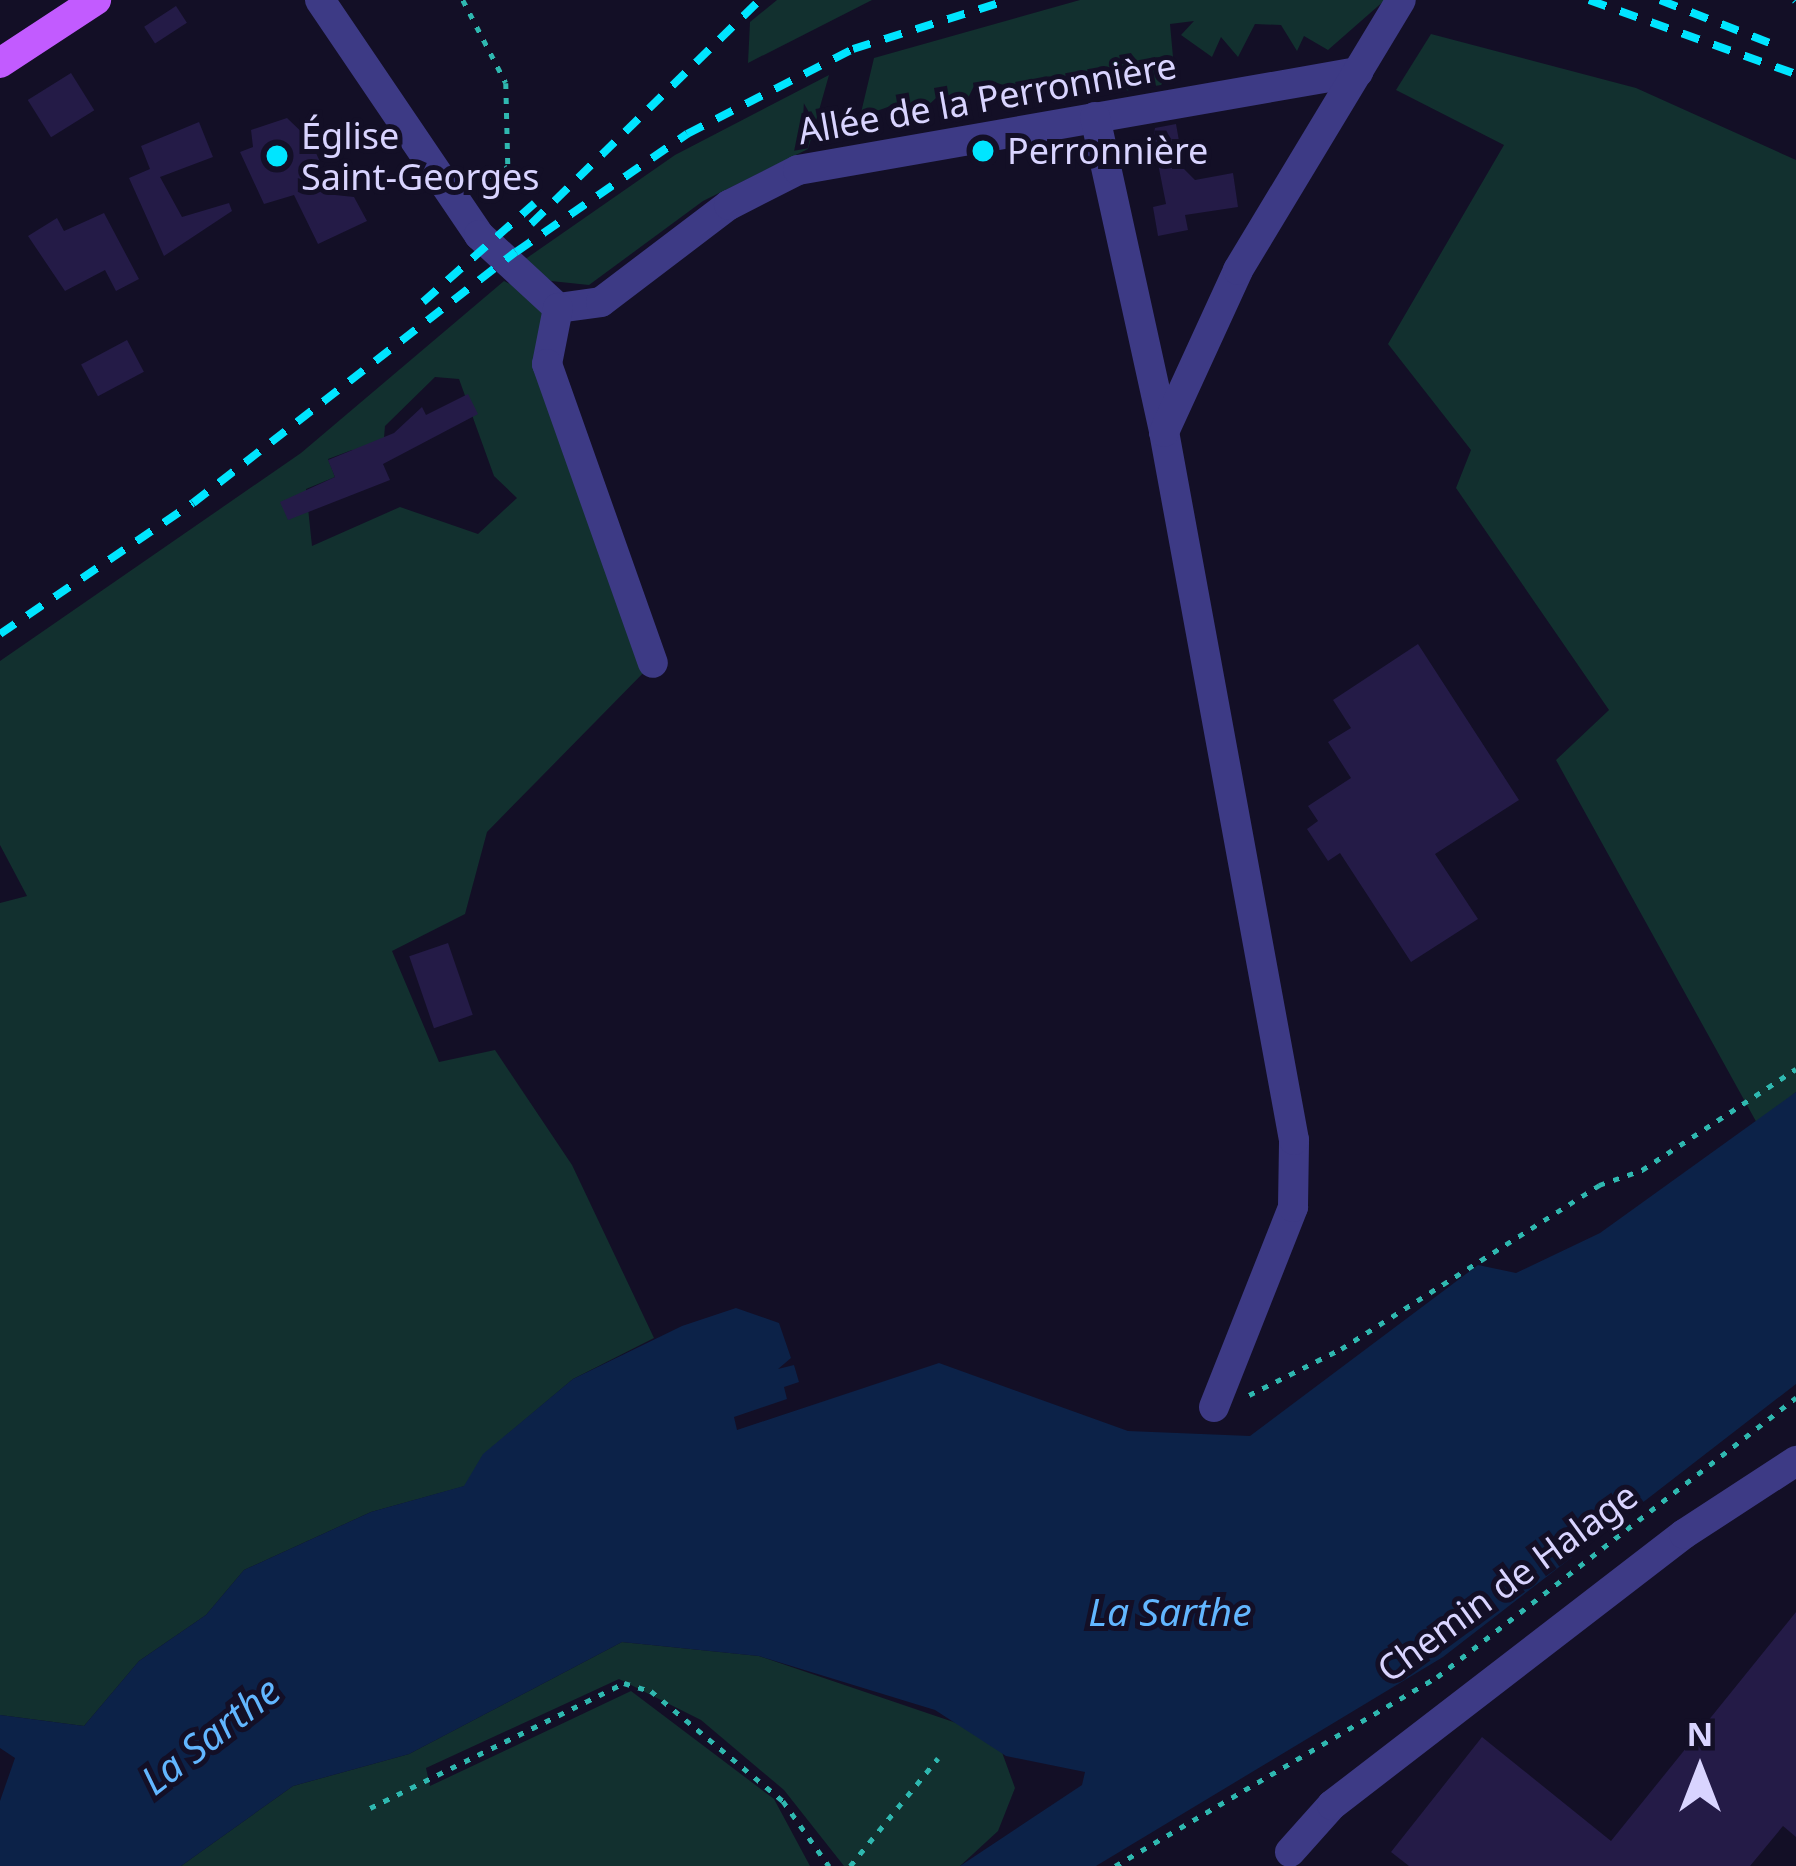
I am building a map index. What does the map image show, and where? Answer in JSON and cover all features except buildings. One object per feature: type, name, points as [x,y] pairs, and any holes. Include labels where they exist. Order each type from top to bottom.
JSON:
[{"type":"main road","points":[[0,63],[96,0]]},
{"type":"street","points":[[320,0],[456,200],[515,274],[558,308],[547,364],[652,663]]},
{"type":"street","points":[[1164,432],[1238,270],[1401,0]]},
{"type":"street","name":"Allée de la Perronnière","points":[[558,308],[601,302],[729,205],[798,170],[1358,72]]},
{"type":"street","points":[[1095,117],[1164,432],[1294,1140],[1293,1207],[1218,1397]]},
{"type":"street","points":[[1290,1852],[1351,1791],[1684,1534],[1796,1461]]},
{"type":"path","points":[[456,200],[508,167],[506,83],[463,0]]},
{"type":"path","points":[[1218,1397],[1244,1397],[1341,1349],[1461,1266],[1642,1170],[1796,1069]]},
{"type":"path","name":"Chemin de Halage","points":[[1115,1866],[1437,1676],[1796,1398]]},
{"type":"path","points":[[370,1808],[624,1683],[651,1691],[767,1787],[829,1866]]},
{"type":"path","points":[[850,1866],[938,1758]]},
{"type":"green space","points":[[777,0],[872,0],[748,63],[750,22]]},
{"type":"green space","points":[[1080,0],[1385,0],[1328,50],[1304,36],[1297,51],[1281,25],[1255,24],[1238,57],[1221,37],[1212,57],[1181,35],[1194,21],[1170,24],[1174,68],[1161,85],[1117,92],[1094,78],[1049,78],[1026,92],[994,82],[974,86],[963,108],[936,98],[920,113],[899,103],[860,117],[874,58]]},
{"type":"green space","points":[[1431,34],[1636,88],[1796,160],[1796,1092],[1758,1125],[1556,760],[1609,710],[1456,488],[1471,450],[1388,344],[1504,145],[1396,90]]},
{"type":"green space","points":[[829,75],[808,149],[703,201],[589,285],[551,281],[524,260],[675,155]]},
{"type":"green space","points":[[504,281],[558,308],[549,341],[653,663],[487,832],[465,914],[392,951],[439,1062],[495,1050],[572,1165],[654,1338],[573,1379],[484,1454],[465,1486],[371,1512],[244,1570],[206,1615],[139,1661],[84,1726],[0,1715],[0,903],[27,896],[0,845],[0,661],[301,453]],"holes":[[[435,377],[459,379],[494,476],[517,498],[478,534],[400,507],[312,546],[306,489],[335,477],[328,459],[352,450],[357,460],[384,438],[385,426]]]},
{"type":"green space","points":[[622,1642],[759,1656],[980,1731],[999,1744],[1015,1788],[998,1831],[960,1866],[844,1866],[784,1790],[701,1720],[619,1679],[426,1768],[430,1786],[631,1691],[774,1799],[810,1866],[181,1866],[293,1786],[409,1754]]},
{"type":"water","name":"La Sarthe","points":[[1796,1092],[1796,1384],[1443,1657],[1096,1866],[960,1866],[1082,1785],[1085,1772],[1006,1756],[935,1710],[759,1656],[622,1642],[409,1754],[293,1786],[181,1866],[0,1866],[0,1801],[15,1758],[0,1748],[0,1715],[84,1726],[139,1661],[206,1615],[244,1570],[371,1512],[464,1486],[483,1454],[573,1379],[682,1326],[736,1308],[779,1323],[791,1358],[778,1369],[794,1365],[799,1382],[784,1387],[787,1399],[734,1417],[737,1430],[939,1363],[1128,1431],[1250,1436],[1478,1265],[1516,1273],[1600,1233]]},
{"type":"railway","points":[[531,224],[760,0]]},
{"type":"railway","points":[[0,634],[193,503],[516,252],[687,134],[853,49],[1008,0]]},
{"type":"railway","points":[[1589,0],[1796,74]]},
{"type":"railway","points":[[1660,0],[1780,47]]},
{"type":"railway","points":[[423,302],[535,203]]},
{"type":"place","name":"Perronnière","points":[[983,151]]},
{"type":"place","name":"Église Saint-Georges","points":[[277,156]]}]
